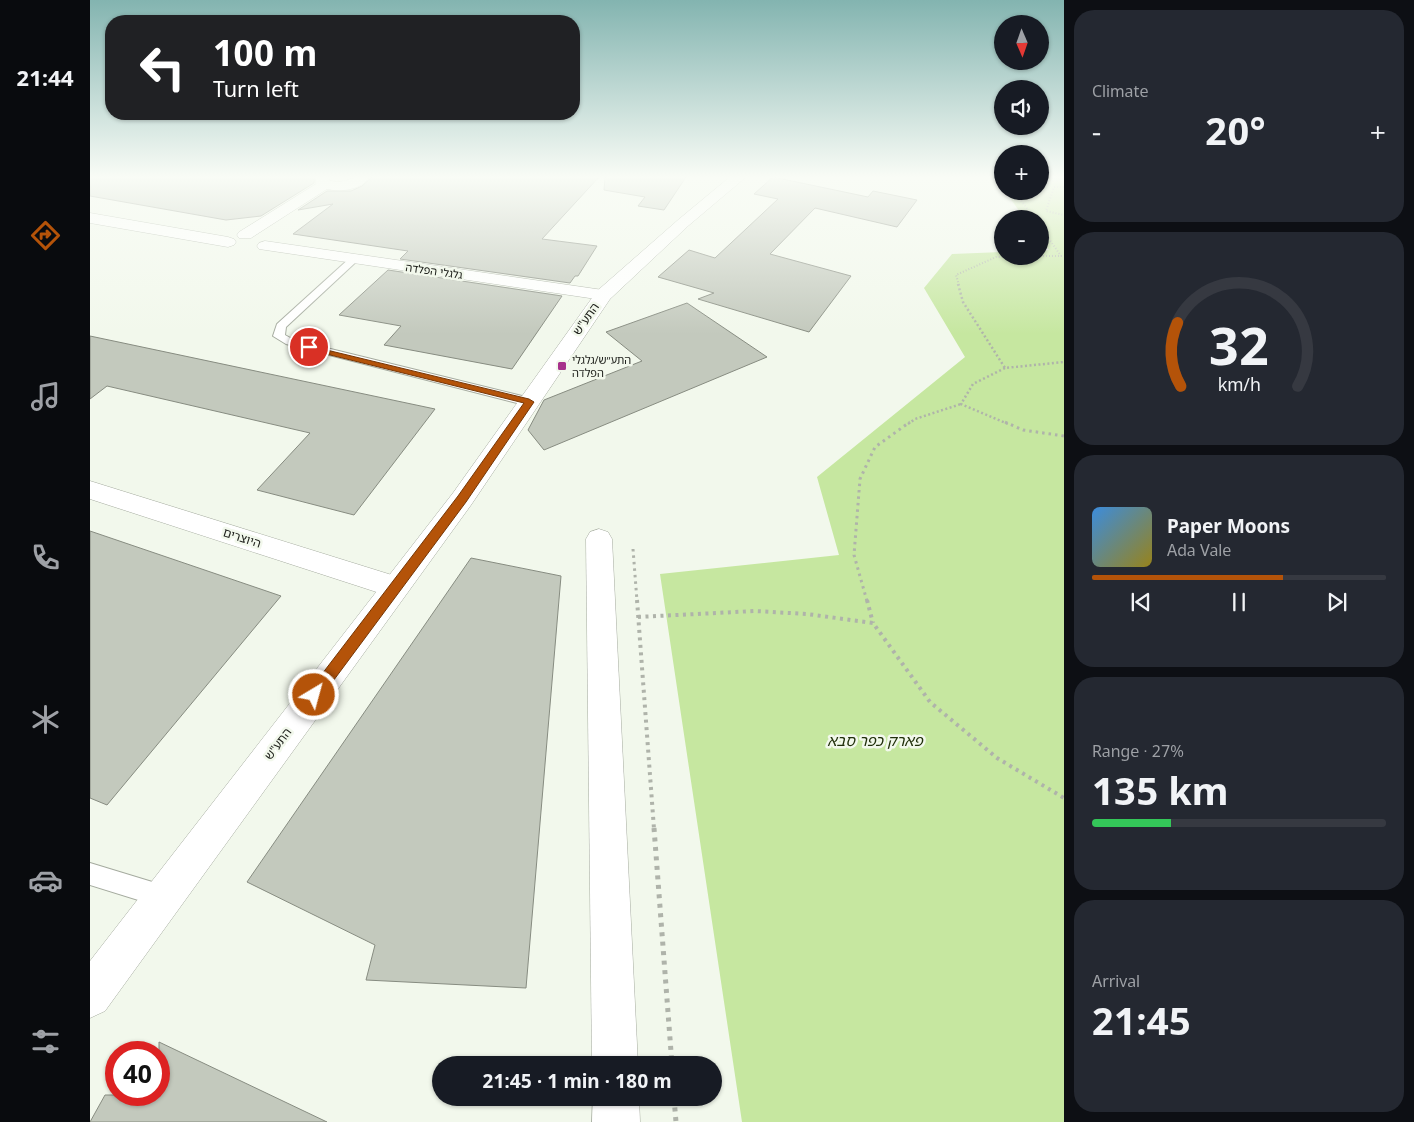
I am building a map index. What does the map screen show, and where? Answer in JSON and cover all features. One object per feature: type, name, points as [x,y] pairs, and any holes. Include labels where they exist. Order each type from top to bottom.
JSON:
[{"type":"street","name":"גלגלי הפלדה","points":[[161,229],[250,246],[603,295]]},
{"type":"street","points":[[250,246],[259,235],[246,235],[254,229]]},
{"type":"street","points":[[250,246],[276,229]]},
{"type":"street","name":"התע\"ש","points":[[90,996],[462,499],[603,295],[675,229]]},
{"type":"street","name":"היוצרים","points":[[90,490],[395,588]]},
{"type":"street","points":[[599,539],[614,1056]]},
{"type":"street","points":[[616,1106],[616,1122]]},
{"type":"lane","points":[[354,259],[281,326],[280,336],[290,342],[529,402]]},
{"type":"lane","points":[[90,874],[164,896]]},
{"type":"path","points":[[1049,238],[1062,256]]},
{"type":"path","points":[[1049,256],[1062,256]]},
{"type":"path","points":[[994,258],[956,275],[963,302],[1006,368]]},
{"type":"path","points":[[961,404],[973,384],[1006,368],[1064,362]]},
{"type":"path","points":[[1064,436],[1022,430],[961,404],[916,418],[875,447],[860,479],[854,555],[873,623],[930,702],[997,758],[1064,798]]},
{"type":"path","points":[[633,549],[671,1056]]},
{"type":"path","points":[[638,617],[755,611],[807,614],[873,623]]},
{"type":"path","points":[[675,1106],[676,1122]]},
{"type":"green space","name":"פארק כפר סבא","points":[[1049,229],[1064,229],[1064,1122],[742,1122],[660,574],[839,555],[817,477],[965,357],[924,288],[952,254],[994,252],[994,265],[1049,265]]},
{"type":"building","points":[[299,229],[551,229],[542,239],[597,246],[578,276],[575,276],[570,283],[400,259],[408,251],[293,234]]},
{"type":"building","points":[[746,229],[794,229],[770,254],[851,276],[809,332],[698,299],[714,293],[658,277],[689,250],[715,258]]},
{"type":"building","points":[[388,270],[562,296],[512,369],[384,345],[401,326],[339,315]]},
{"type":"building","points":[[687,303],[767,357],[544,450],[528,430],[544,400],[642,361],[606,332]]},
{"type":"building","points":[[90,336],[435,409],[354,515],[257,490],[310,433],[107,386],[90,399]]},
{"type":"building","points":[[90,531],[281,596],[107,805],[90,798]]},
{"type":"building","points":[[471,558],[561,576],[526,988],[366,980],[375,945],[247,882]]},
{"type":"building","points":[[170,1047],[327,1122],[90,1122],[105,1095],[105,1106],[170,1106]]},
{"type":"place","name":"התע״ש/גלגלי הפלדה","points":[[562,366]]},
{"type":"route","points":[[309,347],[529,402],[462,499],[314,695]]}]
